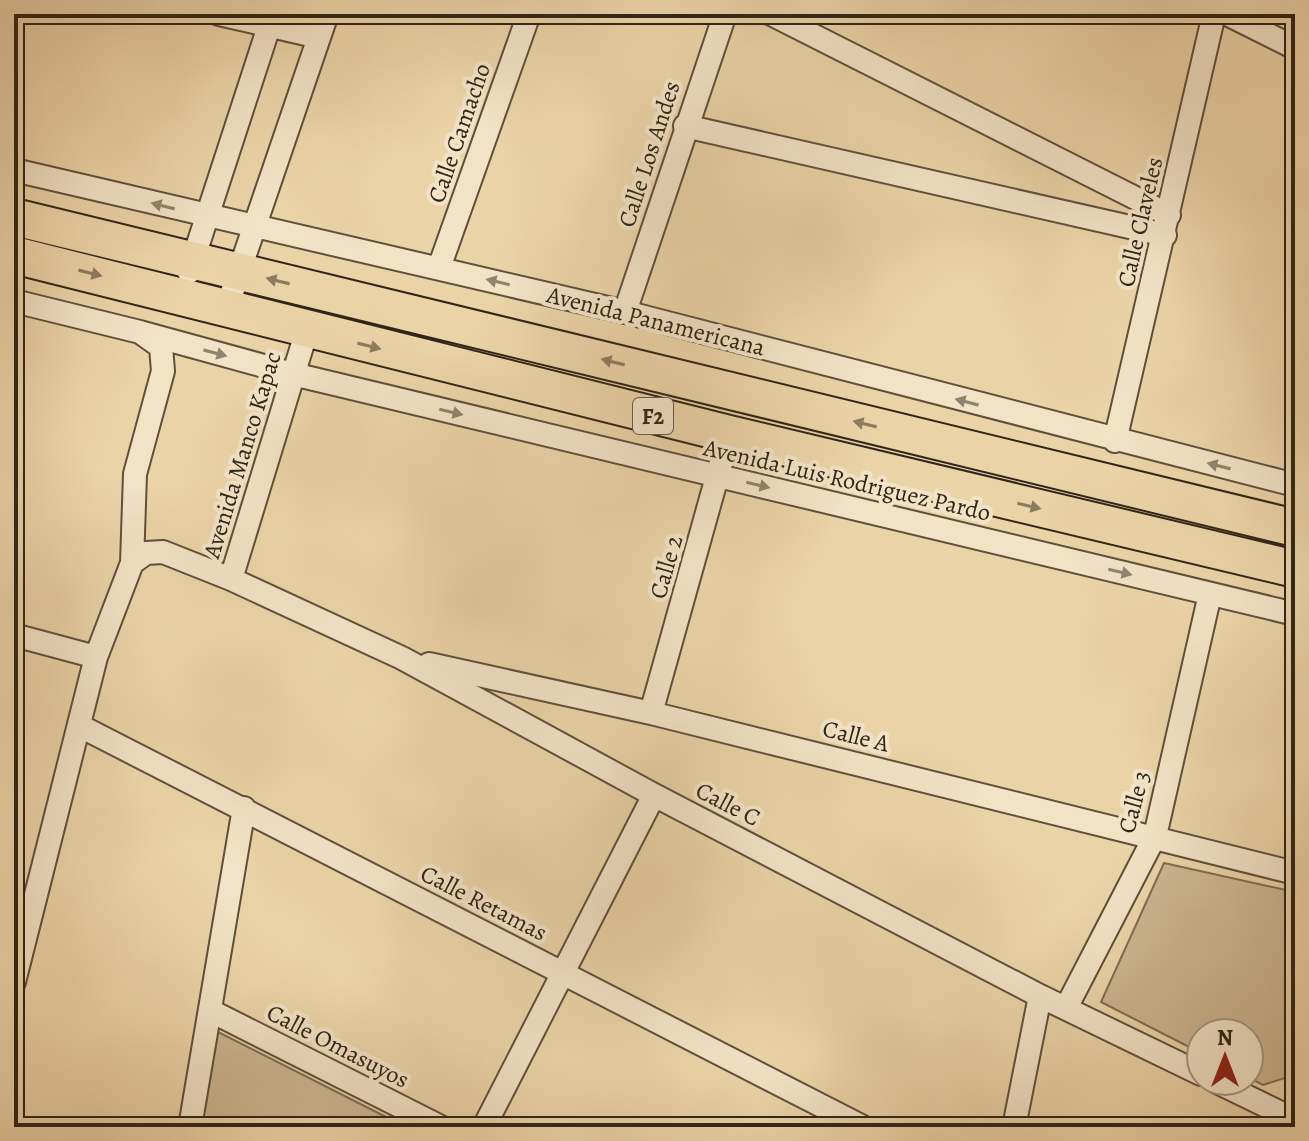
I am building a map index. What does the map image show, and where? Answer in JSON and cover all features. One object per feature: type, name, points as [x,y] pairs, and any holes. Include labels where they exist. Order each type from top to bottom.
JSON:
[{"type":"highway","name":"Avenida Panamericana","points":[[14,217],[1295,528]]},
{"type":"highway","name":"F2","points":[[14,255],[729,434],[1295,569]]},
{"type":"street","points":[[219,14],[271,20],[319,37]]},
{"type":"street","points":[[226,310],[327,14]]},
{"type":"street","name":"Calle Camacho","points":[[439,268],[529,14]]},
{"type":"street","name":"Calle Los Andes","points":[[625,312],[725,14]]},
{"type":"street","points":[[771,14],[1167,225]]},
{"type":"street","name":"Calle Claveles","points":[[1115,441],[1214,14]]},
{"type":"street","points":[[1227,14],[1295,48]]},
{"type":"street","points":[[180,295],[194,261],[271,20]]},
{"type":"street","points":[[685,126],[1167,225]]},
{"type":"street","name":"Avenida Panamericana","points":[[14,170],[208,218],[625,312],[1295,485]]},
{"type":"street","points":[[14,301],[293,374]]},
{"type":"street","name":"Avenida Manco Kapac","points":[[132,563],[146,553],[163,552],[231,579],[307,330]]},
{"type":"street","points":[[14,982],[19,938],[80,726],[96,657],[132,563],[135,474],[163,371],[161,347],[140,332]]},
{"type":"street","name":"Avenida Luis Rodriguez Pardo","points":[[293,374],[1295,614]]},
{"type":"street","name":"Calle 2","points":[[651,713],[729,434]]},
{"type":"street","name":"Calle C","points":[[231,579],[402,658],[654,795],[1040,996],[1185,1066]]},
{"type":"street","name":"Calle 3","points":[[1066,1008],[1155,836],[1210,594]]},
{"type":"street","points":[[14,635],[96,657]]},
{"type":"street","name":"Calle A","points":[[402,658],[651,713],[1295,873]]},
{"type":"street","name":"Calle Retamas","points":[[80,726],[863,1127]]},
{"type":"street","points":[[484,1127],[654,795]]},
{"type":"street","points":[[190,1127],[244,808]]},
{"type":"street","points":[[1014,1127],[1040,996]]},
{"type":"street","name":"Calle Omasuyos","points":[[211,1011],[441,1127]]},
{"type":"street","points":[[1251,1097],[1293,1116]]},
{"type":"shaded area","points":[[1164,863],[1295,892],[1295,1061],[1285,1078],[1265,1084],[1265,1017],[1185,1017],[1185,1045],[1101,1002]]},
{"type":"shaded area","points":[[214,1030],[406,1127],[197,1127]]}]
